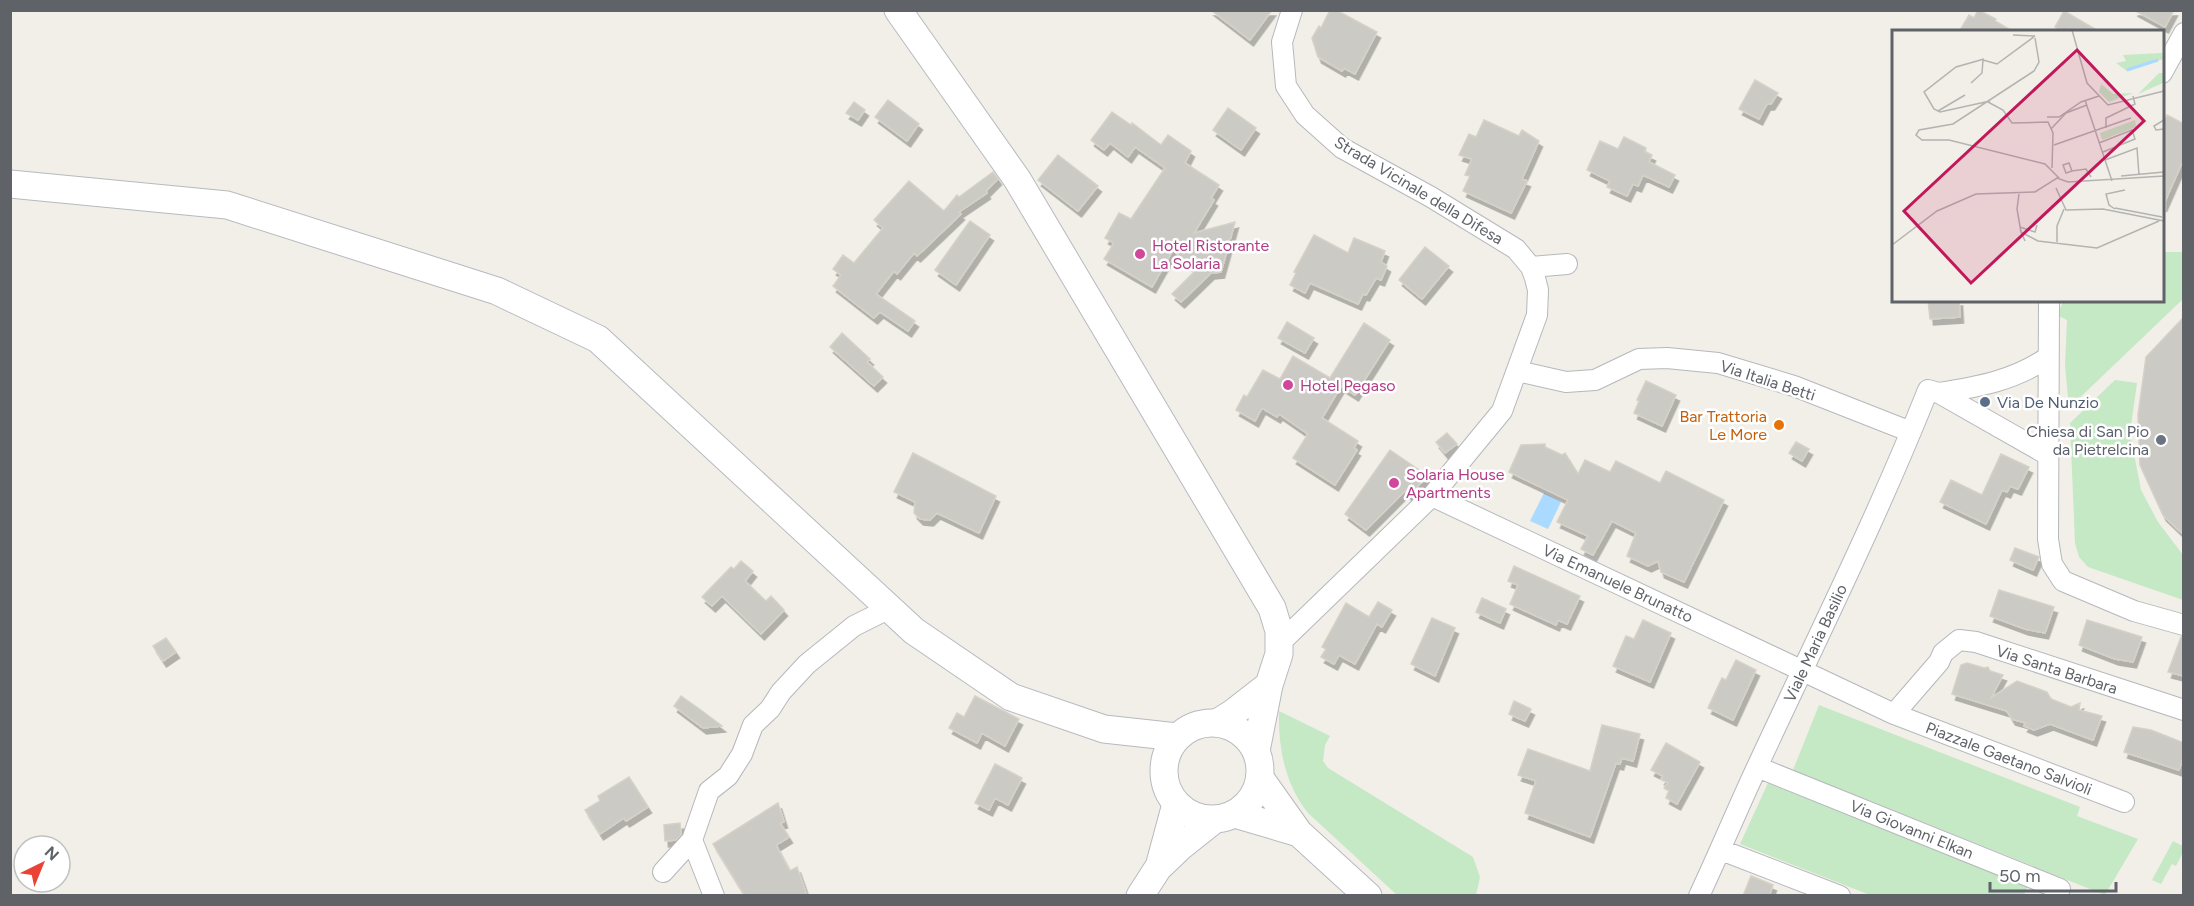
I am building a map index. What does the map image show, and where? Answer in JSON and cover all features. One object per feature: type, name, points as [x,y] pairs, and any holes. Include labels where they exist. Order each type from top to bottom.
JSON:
[{"type":"main road","points":[[898,10],[1017,179],[1266,596],[1276,620],[1280,643],[1277,665],[1269,686],[1256,751]]},
{"type":"main road","points":[[10,184],[227,205],[497,291],[598,339],[914,631],[1011,697],[1104,729],[1177,737]]},
{"type":"main road","points":[[1217,723],[1269,686]]},
{"type":"main road","points":[[1140,896],[1158,868],[1180,847],[1225,817],[1247,805],[1252,799],[1260,778],[1260,764],[1256,751],[1247,737],[1233,728],[1217,723],[1189,728],[1177,737],[1168,749],[1164,764],[1164,779],[1168,793],[1176,804],[1187,813],[1200,819],[1225,817],[1299,834]]},
{"type":"main road","points":[[1104,729],[1152,763],[1164,779]]},
{"type":"main road","points":[[1260,778],[1299,834],[1368,896]]},
{"type":"main road","points":[[1158,868],[1176,804]]},
{"type":"street","name":"Strada Vicinale della Difesa","points":[[1292,10],[1282,42],[1286,86],[1305,116],[1342,148],[1507,242],[1531,267]]},
{"type":"street","points":[[2164,71],[2184,33]]},
{"type":"street","points":[[1280,643],[1432,496],[1502,411],[1537,315],[1537,284],[1531,267],[1567,264]]},
{"type":"street","points":[[2049,302],[2048,540],[2052,564],[2063,581],[2134,611],[2184,625]]},
{"type":"street","points":[[1934,391],[1984,386],[2032,369],[2048,357]]},
{"type":"street","name":"Via Italia Betti","points":[[1517,371],[1566,382],[1595,380],[1639,359],[1667,358],[1718,363],[1794,386],[1911,432]]},
{"type":"street","points":[[1934,391],[2048,455]]},
{"type":"street","name":"Viale Maria Basilio","points":[[1699,896],[1911,432],[1934,391]]},
{"type":"street","name":"Via Emanuele Brunatto","points":[[1432,496],[1803,671]]},
{"type":"street","points":[[663,872],[692,840],[710,791],[728,776],[742,754],[753,724],[770,709],[781,692],[807,664],[854,626],[890,608]]},
{"type":"street","name":"Via Santa Barbara","points":[[1894,714],[1939,662],[1942,653],[1959,640],[1976,642],[2184,710]]},
{"type":"street","name":"Piazzale Gaetano Salvioli","points":[[1803,671],[1894,714],[2124,802]]},
{"type":"street","name":"Via Giovanni Elkan","points":[[1757,767],[2060,889],[2056,896]]},
{"type":"street","points":[[692,840],[714,896]]},
{"type":"street","points":[[1720,850],[1840,896]]},
{"type":"green space","points":[[2164,252],[2183,252],[2183,299],[2069,408],[2065,365],[2067,320],[2057,315],[2063,302],[2164,302]]},
{"type":"green space","points":[[2115,380],[2137,383],[2130,433],[2141,490],[2158,522],[2183,555],[2183,600],[2088,567],[2079,557],[2075,543],[2070,423]]},
{"type":"green space","points":[[1819,705],[2080,807],[2077,816],[2138,839],[2105,895],[1793,770]]},
{"type":"green space","points":[[1279,711],[1330,736],[1325,745],[1323,761],[1328,768],[1473,857],[1480,877],[1476,895],[1397,895],[1308,813],[1288,778],[1284,765]]},
{"type":"green space","points":[[1768,783],[2028,885],[2024,895],[1870,895],[1740,844]]},
{"type":"green space","points":[[2173,841],[2183,846],[2183,852],[2176,866],[2172,864],[2161,884],[2152,880]]},
{"type":"water","points":[[1544,493],[1561,502],[1548,529],[1530,521]]},
{"type":"building","points":[[1211,10],[1272,10],[1250,40]]},
{"type":"building","points":[[1330,10],[1336,10],[1377,32],[1355,74],[1344,68],[1342,71],[1318,57],[1312,38],[1319,26],[1321,28]]},
{"type":"building","points":[[1978,10],[2011,30],[1960,30],[1969,15],[1974,18]]},
{"type":"building","points":[[2134,10],[2174,10],[2165,27]]},
{"type":"building","points":[[2064,11],[2097,30],[2060,30],[2055,27]]},
{"type":"building","points":[[1755,80],[1778,93],[1771,104],[1767,104],[1759,119],[1739,109]]},
{"type":"building","points":[[888,100],[919,124],[907,141],[875,117]]},
{"type":"building","points":[[854,102],[865,110],[858,120],[846,113]]},
{"type":"building","points":[[1228,108],[1256,128],[1241,150],[1213,130]]},
{"type":"building","points":[[1112,112],[1131,125],[1132,123],[1161,145],[1168,135],[1191,151],[1185,163],[1219,185],[1211,198],[1214,200],[1194,233],[1235,222],[1221,272],[1211,273],[1181,302],[1172,294],[1195,271],[1173,250],[1152,287],[1104,259],[1114,243],[1105,238],[1119,213],[1131,219],[1165,168],[1135,147],[1128,157],[1110,143],[1104,150],[1091,140]]},
{"type":"building","points":[[2167,115],[2184,124],[2184,158],[2164,204],[2164,122]]},
{"type":"building","points":[[1484,120],[1519,136],[1522,130],[1539,141],[1522,179],[1527,181],[1511,213],[1463,191],[1470,176],[1465,175],[1472,159],[1459,155],[1469,134],[1476,137]]},
{"type":"building","points":[[1624,137],[1646,148],[1645,152],[1652,155],[1649,162],[1675,175],[1669,187],[1643,175],[1638,186],[1633,184],[1627,196],[1607,187],[1610,181],[1587,170],[1600,141],[1618,149]]},
{"type":"building","points":[[1058,155],[1098,186],[1078,211],[1038,180]]},
{"type":"building","points":[[993,172],[998,179],[986,191],[987,193],[959,212],[961,214],[917,256],[914,253],[897,274],[894,271],[876,294],[915,321],[908,331],[880,312],[874,318],[833,286],[841,275],[833,269],[843,255],[854,263],[883,228],[874,220],[909,181],[944,211],[957,195],[959,197]]},
{"type":"building","points":[[970,221],[990,235],[956,285],[935,270]]},
{"type":"building","points":[[1314,235],[1348,253],[1354,238],[1385,251],[1381,262],[1387,266],[1381,280],[1376,278],[1358,304],[1310,283],[1305,293],[1290,285],[1296,273],[1294,272]]},
{"type":"building","points":[[1425,247],[1449,266],[1422,299],[1399,280]]},
{"type":"building","points":[[1928,302],[1959,302],[1960,317],[1930,319]]},
{"type":"building","name":"Chiesa di San Pio da Pietrelcina","points":[[2184,317],[2184,535],[2163,515],[2140,465],[2138,415],[2146,357]]},
{"type":"building","points":[[1287,322],[1314,338],[1305,353],[1278,338]]},
{"type":"building","points":[[1364,323],[1390,340],[1355,395],[1341,386],[1322,418],[1358,441],[1354,448],[1357,450],[1335,485],[1293,458],[1308,434],[1279,414],[1277,417],[1262,408],[1255,421],[1236,410],[1244,395],[1247,397],[1263,370],[1280,379],[1293,356],[1330,378]]},
{"type":"building","points":[[842,333],[870,359],[867,362],[883,377],[874,386],[830,347]]},
{"type":"building","points":[[1646,381],[1676,395],[1662,426],[1634,413]]},
{"type":"building","points":[[1447,433],[1457,444],[1445,453],[1436,442]]},
{"type":"building","points":[[1796,442],[1809,449],[1802,461],[1789,453]]},
{"type":"building","points":[[1545,444],[1545,447],[1562,455],[1565,453],[1578,474],[1585,460],[1610,472],[1616,461],[1660,483],[1666,471],[1724,500],[1684,582],[1661,572],[1658,561],[1648,566],[1627,556],[1636,533],[1612,521],[1593,555],[1581,549],[1588,536],[1557,522],[1568,500],[1509,472],[1521,445]]},
{"type":"building","name":"Solaria House Apartments","points":[[1390,450],[1428,476],[1409,495],[1405,491],[1366,530],[1345,514]]},
{"type":"building","points":[[913,453],[996,496],[979,533],[937,513],[930,520],[920,519],[914,513],[915,502],[894,492]]},
{"type":"building","points":[[2001,454],[2029,467],[2018,489],[2010,486],[2007,492],[2002,490],[1986,524],[1940,502],[1951,480],[1982,495]]},
{"type":"building","points":[[2015,548],[2039,557],[2033,570],[2010,560]]},
{"type":"building","points":[[741,561],[753,571],[745,581],[766,601],[771,596],[784,610],[761,634],[722,596],[712,606],[702,597],[731,567],[734,569]]},
{"type":"building","points":[[1514,566],[1580,596],[1567,624],[1558,620],[1556,625],[1510,604],[1518,585],[1508,581]]},
{"type":"building","points":[[1999,590],[2054,607],[2045,633],[2025,629],[1990,616]]},
{"type":"building","points":[[1482,598],[1506,609],[1500,623],[1476,612]]},
{"type":"building","points":[[1378,602],[1392,610],[1382,627],[1377,624],[1355,664],[1339,655],[1334,664],[1321,657],[1326,649],[1322,647],[1346,603],[1369,617]]},
{"type":"building","points":[[1432,618],[1455,628],[1435,676],[1411,664]]},
{"type":"building","points":[[1643,620],[1671,633],[1650,682],[1613,666],[1626,636],[1634,639]]},
{"type":"building","points":[[2087,620],[2142,637],[2133,662],[2115,659],[2079,645]]},
{"type":"building","points":[[2181,637],[2184,637],[2184,676],[2168,672]]},
{"type":"building","points":[[166,638],[176,652],[163,661],[153,646]]},
{"type":"building","points":[[1736,660],[1756,670],[1733,720],[1708,708],[1722,678],[1726,680]]},
{"type":"building","points":[[1967,663],[1988,667],[1990,671],[2003,675],[1991,698],[2017,681],[2047,692],[2051,699],[2071,707],[2080,703],[2079,710],[2102,716],[2093,740],[2050,724],[2034,730],[2024,726],[2026,723],[2012,719],[2007,711],[1952,694],[1961,665]]},
{"type":"building","points":[[681,696],[722,726],[703,728],[674,706]]},
{"type":"building","points":[[975,696],[1019,719],[1005,746],[982,733],[977,743],[949,728],[957,713],[964,717]]},
{"type":"building","points":[[1514,701],[1531,709],[1525,721],[1509,714]]},
{"type":"building","points":[[1602,725],[1640,734],[1633,761],[1622,758],[1620,764],[1616,763],[1590,837],[1525,813],[1536,781],[1518,775],[1528,749],[1590,771]]},
{"type":"building","points":[[2133,727],[2151,730],[2184,743],[2184,755],[2179,770],[2124,752]]},
{"type":"building","points":[[1666,743],[1700,762],[1677,804],[1666,798],[1669,791],[1664,788],[1668,783],[1661,779],[1663,776],[1651,770]]},
{"type":"building","points":[[995,764],[1022,778],[1008,805],[995,798],[989,810],[975,803]]},
{"type":"building","points":[[629,777],[648,807],[626,821],[624,818],[600,834],[585,810],[600,801],[598,796]]},
{"type":"building","points":[[778,803],[784,822],[780,823],[789,837],[776,845],[790,871],[797,867],[807,896],[745,896],[713,844]]},
{"type":"building","points":[[680,823],[681,835],[676,840],[665,841],[664,825]]},
{"type":"building","points":[[1751,876],[1773,885],[1769,896],[1743,896]]},
{"type":"place","name":"Hotel Ristorante La Solaria","points":[[1140,254]]},
{"type":"place","name":"Hotel Pegaso","points":[[1288,385]]},
{"type":"place","name":"Via De Nunzio","points":[[1985,402]]},
{"type":"place","name":"Bar Trattoria Le More","points":[[1779,425]]},
{"type":"place","name":"Chiesa di San Pio da Pietrelcina","points":[[2161,440]]},
{"type":"place","name":"Solaria House Apartments","points":[[1394,483]]}]
